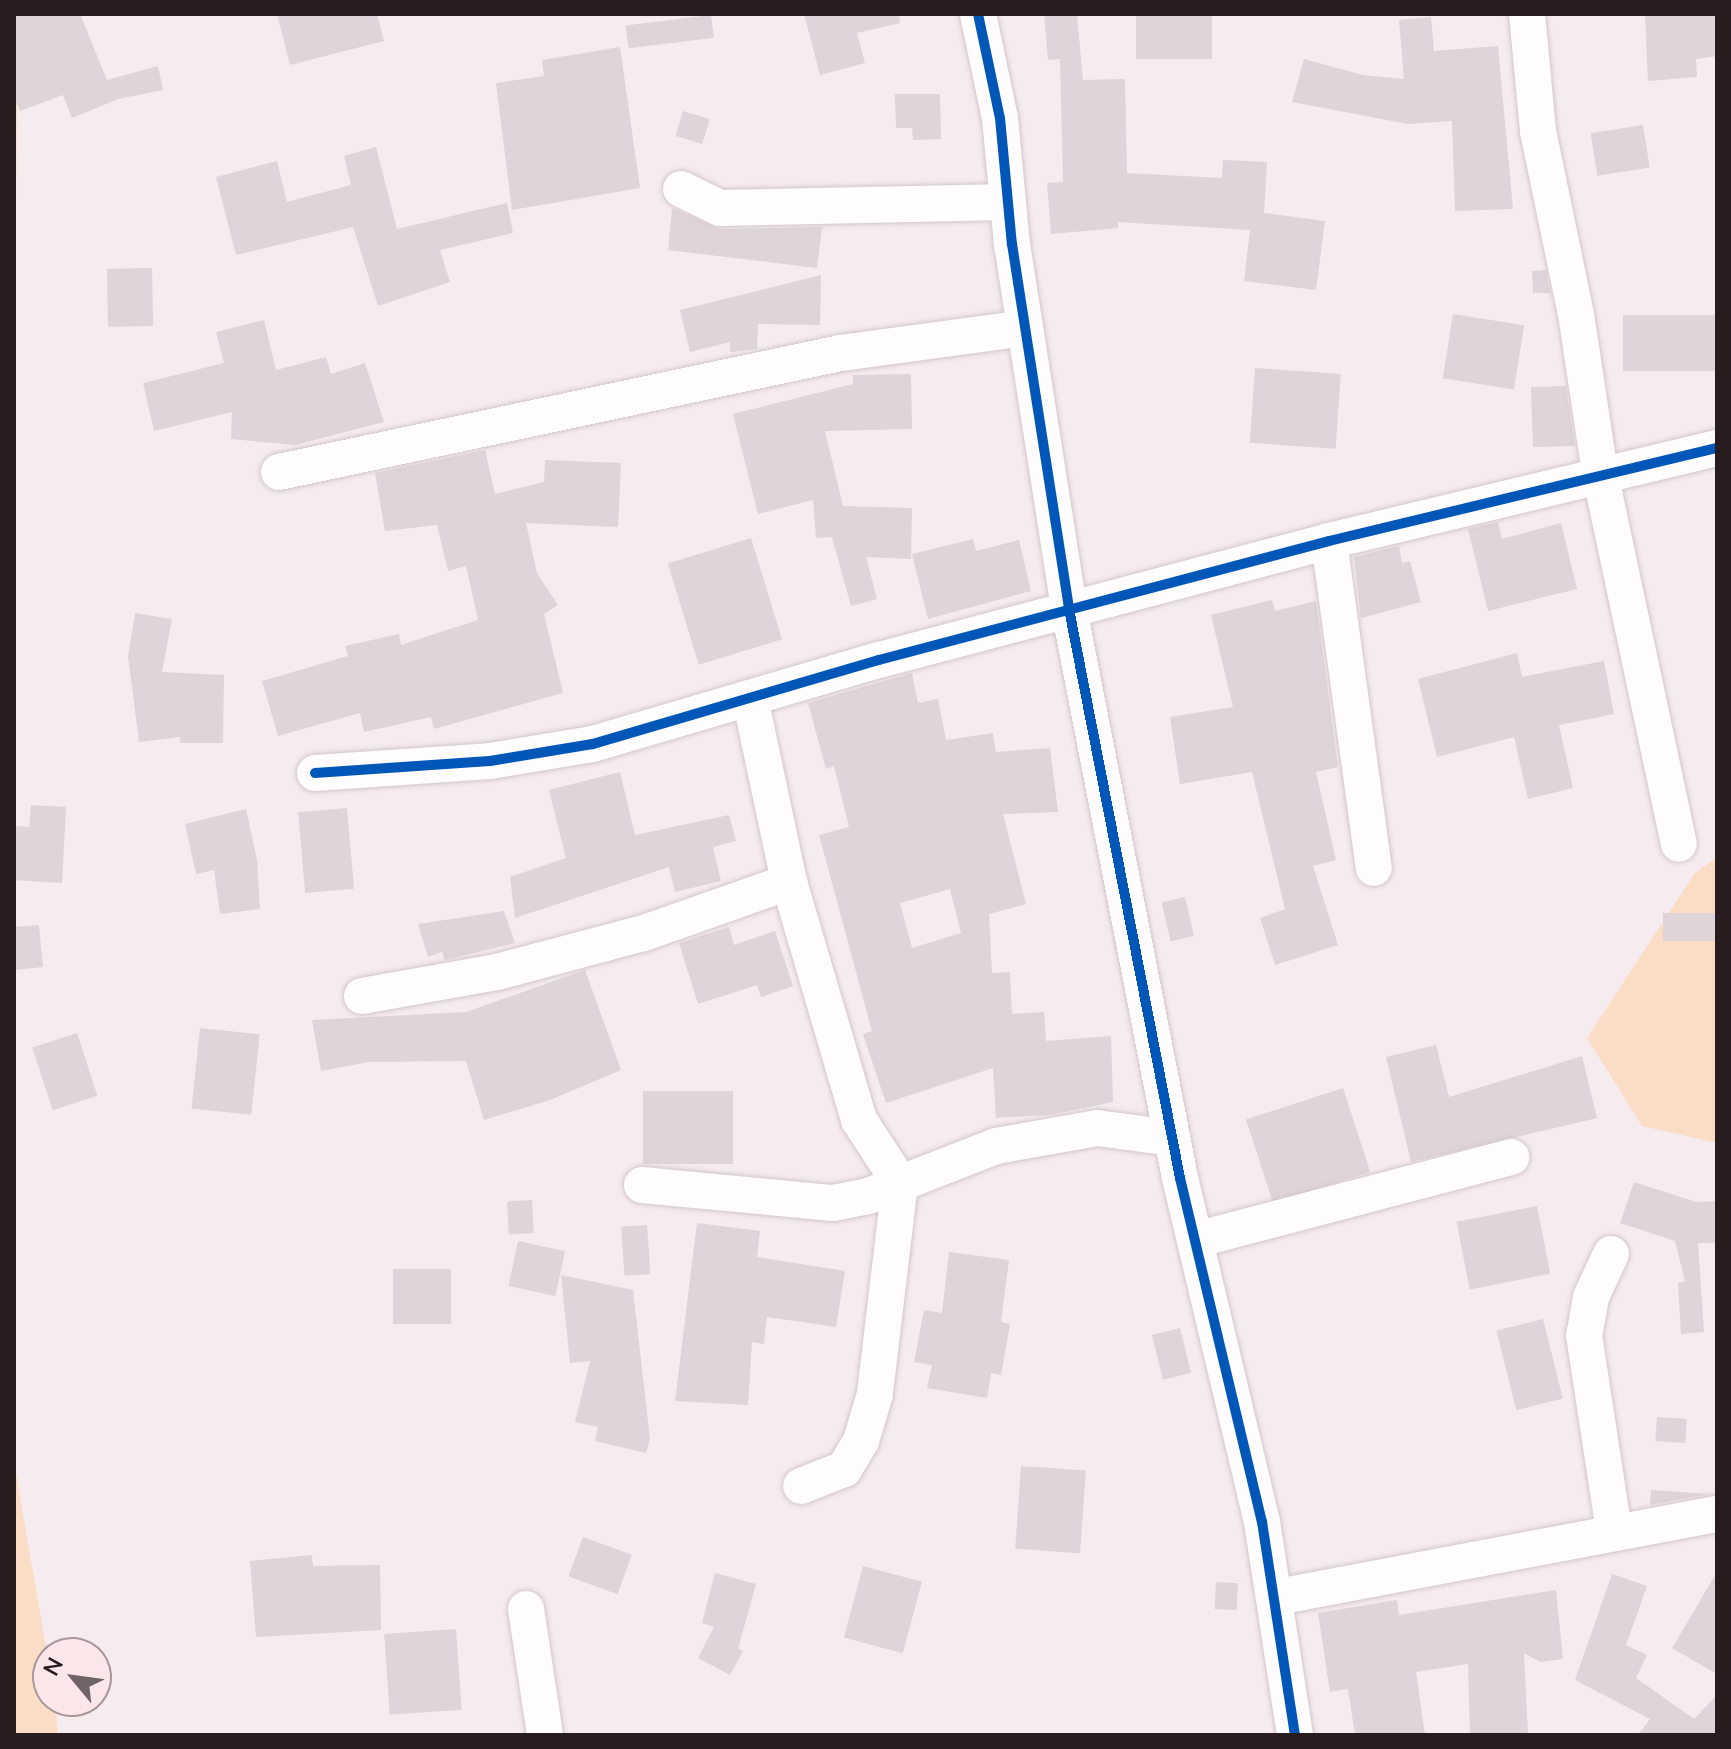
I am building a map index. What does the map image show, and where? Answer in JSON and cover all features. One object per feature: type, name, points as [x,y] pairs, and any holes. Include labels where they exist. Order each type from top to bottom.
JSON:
[{"type":"street","points":[[978,14],[1000,118],[1025,328],[1069,609],[1172,1138],[1277,1597],[1295,1735]]},
{"type":"street","points":[[1527,14],[1538,131],[1576,314],[1600,473],[1679,844]]},
{"type":"street","points":[[681,189],[720,208],[1008,202]]},
{"type":"street","points":[[279,472],[841,353],[1025,328]]},
{"type":"street","points":[[315,773],[490,761],[593,744],[1069,609],[1600,473],[1717,448]]},
{"type":"street","points":[[1329,541],[1374,868]]},
{"type":"street","points":[[750,698],[789,882],[859,1120],[900,1183],[875,1394],[861,1441],[844,1469],[801,1486]]},
{"type":"street","points":[[362,996],[497,972],[644,933],[789,882]]},
{"type":"street","points":[[642,1185],[833,1203],[900,1183],[996,1146],[1097,1128],[1172,1138]]},
{"type":"street","points":[[1195,1240],[1511,1157]]},
{"type":"street","points":[[1611,1254],[1591,1297],[1584,1335],[1614,1530]]},
{"type":"street","points":[[1277,1597],[1614,1530],[1717,1514]]},
{"type":"street","points":[[526,1609],[545,1735]]},
{"type":"shaded area","points":[[14,14],[18,14],[14,394]]},
{"type":"shaded area","points":[[1717,857],[1717,1143],[1642,1126],[1587,1038],[1695,873]]},
{"type":"shaded area","points":[[14,1462],[44,1637],[32,1637],[32,1717],[56,1717],[58,1735],[14,1735]]},
{"type":"building","points":[[14,14],[80,14],[107,80],[158,66],[163,90],[118,99],[72,118],[63,95],[20,111],[14,96]]},
{"type":"building","points":[[277,14],[377,14],[384,41],[290,65]]},
{"type":"building","points":[[804,14],[899,14],[900,23],[857,33],[865,63],[820,75]]},
{"type":"building","points":[[1044,14],[1077,14],[1083,80],[1125,79],[1127,173],[1222,178],[1223,160],[1267,162],[1264,213],[1325,221],[1316,290],[1244,281],[1250,230],[1118,222],[1118,228],[1051,234],[1047,183],[1063,182],[1060,59],[1048,60]]},
{"type":"building","points":[[1136,14],[1212,14],[1212,59],[1136,59]]},
{"type":"building","points":[[1645,14],[1717,14],[1717,56],[1696,59],[1697,77],[1648,81]]},
{"type":"building","points":[[711,15],[714,38],[628,48],[626,25]]},
{"type":"building","points":[[1431,17],[1434,51],[1498,46],[1513,209],[1455,211],[1452,121],[1408,124],[1292,102],[1304,59],[1363,75],[1404,79],[1399,20]]},
{"type":"building","points":[[620,47],[640,188],[512,210],[496,83],[544,76],[542,60]]},
{"type":"building","points":[[895,94],[940,94],[941,139],[913,140],[912,128],[896,128]]},
{"type":"building","points":[[683,111],[710,119],[702,144],[675,136]]},
{"type":"building","points":[[1643,125],[1650,167],[1597,176],[1591,133]]},
{"type":"building","points":[[376,147],[397,229],[507,203],[513,233],[440,250],[450,282],[378,306],[353,227],[236,255],[216,177],[277,161],[287,202],[351,185],[344,156]]},
{"type":"building","points":[[672,208],[720,229],[822,227],[817,268],[668,250]]},
{"type":"building","points":[[152,268],[153,326],[108,327],[107,269]]},
{"type":"building","points":[[1546,270],[1550,293],[1533,293],[1532,271]]},
{"type":"building","points":[[821,275],[820,325],[758,324],[757,349],[730,352],[730,342],[690,352],[680,310]]},
{"type":"building","points":[[1453,314],[1524,325],[1514,389],[1443,378]]},
{"type":"building","points":[[1623,315],[1717,315],[1717,371],[1623,371]]},
{"type":"building","points":[[264,320],[276,370],[326,357],[331,374],[365,363],[384,422],[295,445],[231,439],[232,412],[154,431],[143,383],[224,363],[216,332]]},
{"type":"building","points":[[1255,368],[1341,374],[1336,449],[1250,443]]},
{"type":"building","points":[[911,374],[912,429],[825,431],[843,506],[912,508],[911,559],[866,557],[877,599],[851,606],[832,537],[816,538],[813,500],[758,514],[733,414],[853,384],[853,375]]},
{"type":"building","points":[[1566,386],[1575,446],[1533,447],[1531,387]]},
{"type":"building","points":[[485,450],[495,494],[544,482],[545,460],[621,463],[618,527],[526,523],[537,573],[558,605],[544,614],[563,693],[434,729],[431,717],[364,732],[360,713],[278,736],[262,681],[348,656],[345,646],[399,634],[401,645],[478,620],[466,566],[448,571],[437,525],[385,531],[375,473]]},
{"type":"building","points":[[1498,522],[1502,539],[1561,523],[1577,589],[1488,611],[1468,529]]},
{"type":"building","points":[[751,538],[782,639],[699,665],[668,563]]},
{"type":"building","points":[[973,539],[976,551],[1019,540],[1031,591],[928,619],[912,554]]},
{"type":"building","points":[[1399,546],[1402,563],[1410,561],[1421,602],[1361,618],[1354,557]]},
{"type":"building","points":[[1272,600],[1275,611],[1316,601],[1338,767],[1316,772],[1336,860],[1313,866],[1338,945],[1275,965],[1260,918],[1285,909],[1252,772],[1180,784],[1170,717],[1233,707],[1211,615]]},
{"type":"building","points":[[135,613],[172,619],[162,672],[224,675],[223,743],[180,743],[180,737],[139,742],[128,656]]},
{"type":"building","points":[[1517,653],[1522,677],[1604,661],[1614,714],[1559,725],[1573,788],[1528,799],[1514,737],[1437,757],[1418,679]]},
{"type":"building","points":[[912,673],[918,703],[938,699],[946,740],[993,733],[996,752],[1050,748],[1058,812],[1003,814],[1026,904],[989,914],[992,973],[1010,972],[1012,1014],[1044,1012],[1046,1041],[1111,1036],[1113,1102],[1049,1115],[996,1118],[993,1068],[886,1103],[863,1034],[872,1031],[819,835],[849,827],[834,766],[826,769],[808,703]],"holes":[[[950,889],[961,933],[912,948],[900,903]]]},
{"type":"building","points":[[620,772],[635,835],[729,815],[736,841],[713,847],[721,881],[675,892],[669,867],[515,918],[510,877],[566,858],[549,790]]},
{"type":"building","points":[[31,805],[66,807],[62,883],[14,880],[14,826],[29,827]]},
{"type":"building","points":[[347,808],[354,889],[305,893],[298,812]]},
{"type":"building","points":[[246,809],[257,860],[260,909],[220,914],[214,870],[196,874],[185,824]]},
{"type":"building","points":[[1185,897],[1194,936],[1171,941],[1162,902]]},
{"type":"building","points":[[504,911],[515,943],[445,960],[442,952],[428,957],[418,924]]},
{"type":"building","points":[[1663,913],[1717,913],[1717,941],[1663,941]]},
{"type":"building","points":[[39,925],[43,967],[14,970],[14,927]]},
{"type":"building","points":[[729,927],[734,945],[775,931],[793,986],[761,997],[757,985],[698,1004],[679,943]]},
{"type":"building","points":[[585,970],[621,1070],[550,1100],[484,1120],[466,1061],[369,1062],[321,1071],[312,1020],[466,1012]]},
{"type":"building","points":[[200,1028],[260,1034],[251,1115],[192,1109]]},
{"type":"building","points":[[77,1033],[97,1096],[53,1110],[32,1048]]},
{"type":"building","points":[[1436,1045],[1449,1097],[1582,1056],[1597,1118],[1411,1162],[1386,1057]]},
{"type":"building","points":[[1343,1088],[1370,1172],[1273,1203],[1246,1120]]},
{"type":"building","points":[[643,1091],[733,1091],[733,1164],[643,1164]]},
{"type":"building","points":[[1634,1182],[1696,1202],[1717,1201],[1717,1243],[1698,1243],[1704,1332],[1681,1334],[1678,1283],[1685,1281],[1675,1241],[1620,1223]]},
{"type":"building","points":[[532,1200],[534,1233],[509,1234],[507,1201]]},
{"type":"building","points":[[1537,1206],[1550,1274],[1470,1289],[1457,1222]]},
{"type":"building","points":[[697,1223],[760,1231],[757,1257],[845,1271],[836,1327],[767,1317],[764,1344],[752,1342],[748,1405],[675,1401]]},
{"type":"building","points":[[647,1225],[650,1274],[624,1276],[621,1227]]},
{"type":"building","points":[[518,1241],[565,1251],[555,1296],[508,1286]]},
{"type":"building","points":[[949,1252],[1009,1260],[1001,1322],[1010,1324],[1001,1375],[991,1373],[987,1398],[927,1388],[932,1365],[914,1362],[924,1310],[942,1313]]},
{"type":"building","points":[[393,1269],[451,1269],[451,1324],[393,1324]]},
{"type":"building","points":[[561,1275],[633,1290],[650,1439],[646,1453],[595,1441],[598,1427],[575,1422],[590,1361],[570,1363]]},
{"type":"building","points":[[1543,1319],[1563,1399],[1516,1410],[1496,1331]]},
{"type":"building","points":[[1180,1328],[1191,1373],[1163,1380],[1152,1335]]},
{"type":"building","points":[[1657,1417],[1687,1419],[1685,1443],[1655,1441]]},
{"type":"building","points":[[1021,1466],[1086,1471],[1080,1553],[1015,1549]]},
{"type":"building","points":[[1651,1490],[1710,1494],[1650,1505]]},
{"type":"building","points":[[583,1537],[632,1555],[617,1594],[569,1576]]},
{"type":"building","points":[[312,1555],[313,1566],[380,1565],[381,1630],[256,1637],[250,1561]]},
{"type":"building","points":[[863,1566],[922,1582],[903,1653],[844,1637]]},
{"type":"building","points":[[1717,1572],[1717,1674],[1672,1648]]},
{"type":"building","points":[[715,1573],[756,1584],[738,1649],[743,1651],[730,1675],[698,1658],[714,1627],[702,1623]]},
{"type":"building","points":[[1612,1574],[1647,1586],[1626,1645],[1647,1655],[1636,1678],[1694,1719],[1717,1695],[1717,1735],[1638,1735],[1650,1719],[1575,1680]]},
{"type":"building","points":[[1216,1582],[1238,1583],[1237,1610],[1215,1609]]},
{"type":"building","points":[[1556,1590],[1563,1659],[1540,1662],[1524,1653],[1528,1735],[1470,1735],[1468,1664],[1416,1672],[1425,1735],[1355,1735],[1348,1689],[1330,1692],[1318,1613],[1397,1600],[1399,1615]]},
{"type":"building","points":[[456,1629],[462,1710],[390,1715],[384,1634]]},
{"type":"cycle path","points":[[978,14],[1000,118],[1012,244],[1069,609],[1180,1178],[1262,1522],[1295,1735]]},
{"type":"cycle path","points":[[315,773],[490,761],[593,744],[879,660],[1329,541],[1717,448]]}]
